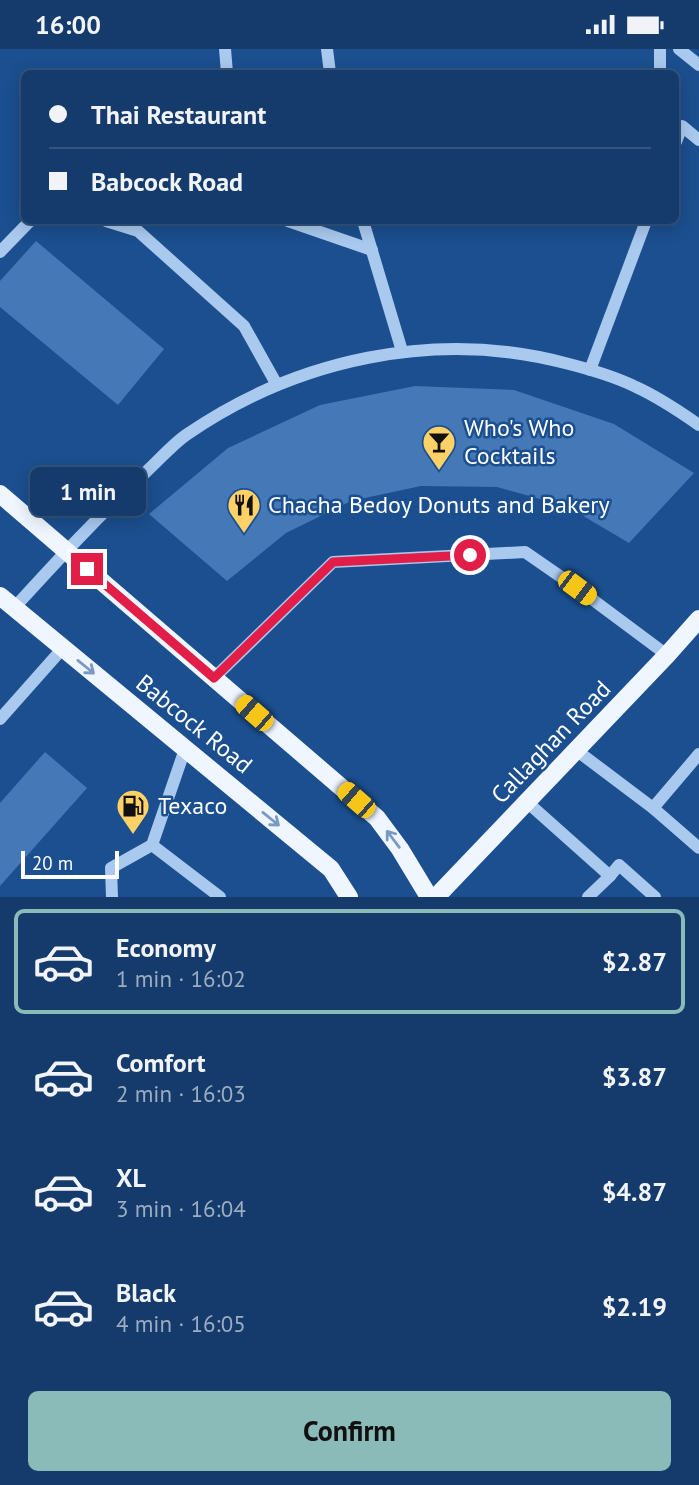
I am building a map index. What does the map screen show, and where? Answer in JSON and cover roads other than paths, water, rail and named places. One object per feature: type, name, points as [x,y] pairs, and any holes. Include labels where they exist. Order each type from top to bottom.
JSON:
[{"type":"main road","name":"Babcock Road","points":[[0,494],[377,818],[400,849],[429,897]]},
{"type":"main road","name":"Babcock Road","points":[[0,596],[331,869],[349,897]]},
{"type":"main road","name":"Callaghan Road","points":[[436,897],[699,619]]},
{"type":"street","points":[[225,49],[227,70]]},
{"type":"street","points":[[327,49],[330,70]]},
{"type":"street","points":[[660,49],[660,70]]},
{"type":"street","points":[[680,49],[699,65]]},
{"type":"street","points":[[679,122],[699,140]]},
{"type":"street","points":[[0,251],[27,224]]},
{"type":"street","points":[[116,224],[138,231],[244,326],[277,385]]},
{"type":"street","points":[[297,224],[372,250]]},
{"type":"street","points":[[364,224],[402,351]]},
{"type":"street","points":[[590,370],[645,224]]},
{"type":"street","points":[[14,608],[130,486],[183,437],[223,411],[277,385],[355,359],[402,351],[450,348],[544,358],[635,386],[699,425]]},
{"type":"street","points":[[214,678],[333,562],[525,552],[667,655]]},
{"type":"street","points":[[0,719],[63,648]]},
{"type":"street","points":[[112,897],[111,868],[152,845],[185,749]]},
{"type":"street","points":[[576,750],[653,808],[699,848]]},
{"type":"street","points":[[653,808],[699,754]]},
{"type":"street","points":[[527,802],[610,876]]},
{"type":"street","points":[[152,845],[220,897]]},
{"type":"street","points":[[588,897],[619,865],[655,897]]},
{"type":"place","name":"Who's Who Cocktails","points":[[439,472]]},
{"type":"place","name":"Chacha Bedoy Donuts and Bakery","points":[[244,535]]},
{"type":"place","name":"Texaco","points":[[133,836]]}]
